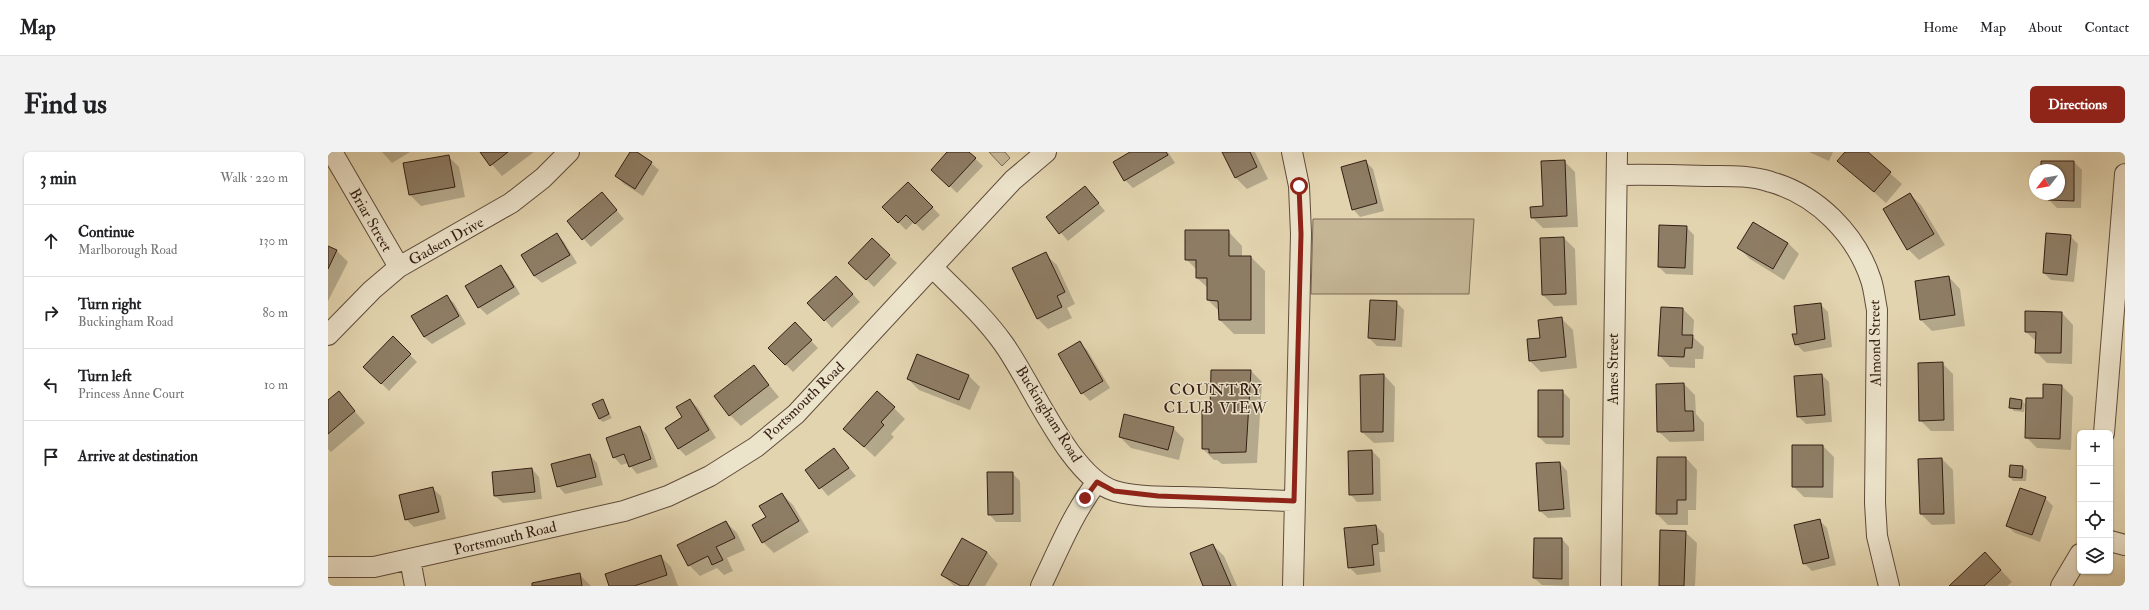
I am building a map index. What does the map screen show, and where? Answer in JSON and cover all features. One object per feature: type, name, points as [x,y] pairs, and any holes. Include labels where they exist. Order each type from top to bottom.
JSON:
[{"type":"street","name":"Briar Street","points":[[332,152],[379,236],[399,267]]},
{"type":"street","name":"Gadsen Drive","points":[[328,334],[372,290],[399,267],[511,203],[543,178],[569,152]]},
{"type":"street","name":"Portsmouth Road","points":[[328,567],[374,566],[624,511],[668,496],[710,476],[756,447],[796,414],[1014,180],[1046,152]]},
{"type":"street","points":[[1292,152],[1299,186],[1301,234],[1293,586]]},
{"type":"street","name":"Ames Street","points":[[1611,586],[1617,152]]},
{"type":"street","points":[[2104,430],[2125,174]]},
{"type":"street","name":"Almond Street","points":[[1617,175],[1743,177],[1770,181],[1804,196],[1825,212],[1852,242],[1862,257],[1872,281],[1876,310],[1875,503],[1879,548],[1889,586]]},
{"type":"street","name":"Buckingham Road","points":[[933,268],[981,316],[1003,342],[1022,371],[1061,440],[1085,471],[1097,482],[1114,491],[1158,496],[1294,501]]},
{"type":"street","points":[[1041,586],[1075,516],[1085,498],[1097,482]]},
{"type":"street","points":[[2113,542],[2125,545]]},
{"type":"street","points":[[410,559],[415,586]]},
{"type":"street","points":[[2061,586],[2077,559]]},
{"type":"shaded area","points":[[989,152],[1005,152],[1010,158],[1002,166]]},
{"type":"shaded area","points":[[1313,219],[1474,219],[1469,294],[1311,294]]},
{"type":"building","points":[[480,152],[508,152],[490,166]]},
{"type":"building","points":[[630,152],[637,152],[652,162],[635,189],[615,176]]},
{"type":"building","points":[[947,152],[969,152],[976,158],[949,187],[931,170]]},
{"type":"building","points":[[1130,152],[1166,152],[1168,155],[1124,181],[1113,162]]},
{"type":"building","points":[[1222,152],[1250,152],[1257,167],[1235,178]]},
{"type":"building","points":[[1845,152],[1868,152],[1891,172],[1874,192],[1837,161]]},
{"type":"building","points":[[449,155],[455,187],[409,195],[403,163]]},
{"type":"building","points":[[1366,160],[1377,203],[1352,210],[1341,167]]},
{"type":"building","points":[[1565,160],[1567,216],[1531,218],[1530,207],[1543,206],[1541,161]]},
{"type":"building","points":[[2041,161],[2074,161],[2074,201],[2048,200],[2065,200],[2065,164],[2041,164]]},
{"type":"building","points":[[908,182],[933,207],[915,224],[906,215],[898,223],[882,207]]},
{"type":"building","points":[[1085,186],[1099,203],[1059,234],[1046,217]]},
{"type":"building","points":[[602,192],[617,210],[582,240],[567,221]]},
{"type":"building","points":[[1910,193],[1934,234],[1907,250],[1883,209]]},
{"type":"building","points":[[1753,222],[1788,243],[1773,269],[1737,248]]},
{"type":"building","points":[[1659,225],[1687,226],[1685,268],[1658,267]]},
{"type":"building","points":[[1185,230],[1229,230],[1229,256],[1251,256],[1251,320],[1219,320],[1218,301],[1207,300],[1207,278],[1196,278],[1196,260],[1185,260]]},
{"type":"building","points":[[557,233],[570,255],[534,276],[521,255]]},
{"type":"building","points":[[2046,233],[2071,235],[2067,275],[2043,273]]},
{"type":"building","points":[[1564,237],[1566,294],[1542,295],[1540,238]]},
{"type":"building","points":[[872,238],[890,255],[866,280],[848,263]]},
{"type":"building","points":[[328,246],[337,250],[328,269]]},
{"type":"building","points":[[1046,252],[1065,292],[1057,296],[1062,307],[1037,319],[1012,268]]},
{"type":"building","points":[[501,265],[514,287],[478,308],[465,286]]},
{"type":"building","points":[[836,276],[853,294],[824,321],[807,303]]},
{"type":"building","points":[[1949,276],[1955,315],[1920,320],[1915,281]]},
{"type":"building","points":[[447,295],[459,316],[424,337],[411,316]]},
{"type":"building","points":[[1370,300],[1397,301],[1395,340],[1368,338]]},
{"type":"building","points":[[1821,303],[1825,339],[1795,345],[1792,334],[1797,334],[1794,306]]},
{"type":"building","points":[[1661,307],[1683,308],[1682,335],[1693,335],[1692,348],[1685,348],[1684,357],[1658,356]]},
{"type":"building","points":[[2025,311],[2062,312],[2061,353],[2035,353],[2036,332],[2025,332]]},
{"type":"building","points":[[1562,317],[1566,357],[1529,361],[1527,339],[1540,338],[1538,320]]},
{"type":"building","points":[[795,322],[812,340],[785,365],[768,348]]},
{"type":"building","points":[[393,336],[411,354],[381,384],[363,367]]},
{"type":"building","points":[[1080,341],[1103,381],[1081,394],[1058,354]]},
{"type":"building","points":[[917,354],[969,375],[959,400],[907,379]]},
{"type":"building","points":[[1943,362],[1944,420],[1919,421],[1918,363]]},
{"type":"building","points":[[754,365],[769,385],[729,416],[714,396]]},
{"type":"building","points":[[1211,370],[1251,370],[1246,452],[1209,453],[1209,449],[1202,449],[1202,410],[1210,410]]},
{"type":"building","points":[[1384,374],[1383,432],[1361,432],[1360,375]]},
{"type":"building","points":[[1822,374],[1825,415],[1797,417],[1794,376]]},
{"type":"building","points":[[1684,383],[1685,411],[1693,411],[1694,431],[1657,432],[1656,384]]},
{"type":"building","points":[[2043,384],[2062,385],[2060,439],[2025,438],[2026,398],[2043,398]]},
{"type":"building","points":[[1538,390],[1563,390],[1563,437],[1538,437]]},
{"type":"building","points":[[339,391],[355,411],[328,434],[328,400]]},
{"type":"building","points":[[877,391],[895,407],[881,422],[884,425],[864,447],[843,429]]},
{"type":"building","points":[[2010,398],[2022,400],[2021,409],[2009,408]]},
{"type":"building","points":[[603,399],[609,414],[599,419],[592,404]]},
{"type":"building","points":[[690,399],[709,430],[678,449],[665,428],[682,417],[676,407]]},
{"type":"building","points":[[1124,414],[1174,427],[1168,450],[1119,437]]},
{"type":"building","points":[[640,426],[651,459],[629,467],[624,454],[613,458],[606,438]]},
{"type":"building","points":[[1792,445],[1823,445],[1823,487],[1792,487]]},
{"type":"building","points":[[834,448],[849,468],[819,489],[805,470]]},
{"type":"building","points":[[1372,450],[1373,494],[1349,495],[1348,451]]},
{"type":"building","points":[[590,454],[596,477],[557,487],[551,464]]},
{"type":"building","points":[[1657,457],[1686,457],[1686,500],[1677,500],[1677,514],[1656,514]]},
{"type":"building","points":[[1942,458],[1944,514],[1920,514],[1918,459]]},
{"type":"building","points":[[1560,462],[1564,509],[1539,511],[1536,463]]},
{"type":"building","points":[[2010,465],[2023,466],[2022,478],[2009,477]]},
{"type":"building","points":[[532,468],[535,492],[494,496],[492,472]]},
{"type":"building","points":[[987,472],[1013,472],[1013,514],[988,515]]},
{"type":"building","points":[[433,487],[439,512],[405,520],[399,495]]},
{"type":"building","points":[[2020,488],[2046,497],[2032,535],[2006,526]]},
{"type":"building","points":[[782,493],[799,521],[762,543],[752,525],[766,517],[759,506]]},
{"type":"building","points":[[1820,519],[1829,558],[1803,564],[1794,525]]},
{"type":"building","points":[[726,521],[735,538],[716,547],[723,560],[712,565],[708,556],[688,566],[677,545]]},
{"type":"building","points":[[1376,525],[1378,544],[1372,545],[1374,565],[1348,568],[1344,528]]},
{"type":"building","points":[[1660,530],[1686,531],[1684,586],[1659,586]]},
{"type":"building","points":[[962,538],[987,552],[968,586],[961,586],[941,575]]},
{"type":"building","points":[[1534,538],[1562,538],[1562,579],[1533,578]]},
{"type":"building","points":[[1213,544],[1231,586],[1203,586],[1190,553]]},
{"type":"building","points":[[1985,552],[2001,570],[1984,586],[1949,586]]},
{"type":"building","points":[[661,555],[667,575],[634,586],[609,586],[605,574]]},
{"type":"building","points":[[580,573],[582,586],[532,586],[532,583]]},
{"type":"district","name":"COUNTRY CLUB VIEW","points":[[1216,398]]},
{"type":"route","points":[[1085,498],[1097,482],[1114,491],[1158,496],[1294,501],[1301,234],[1299,186]]}]
